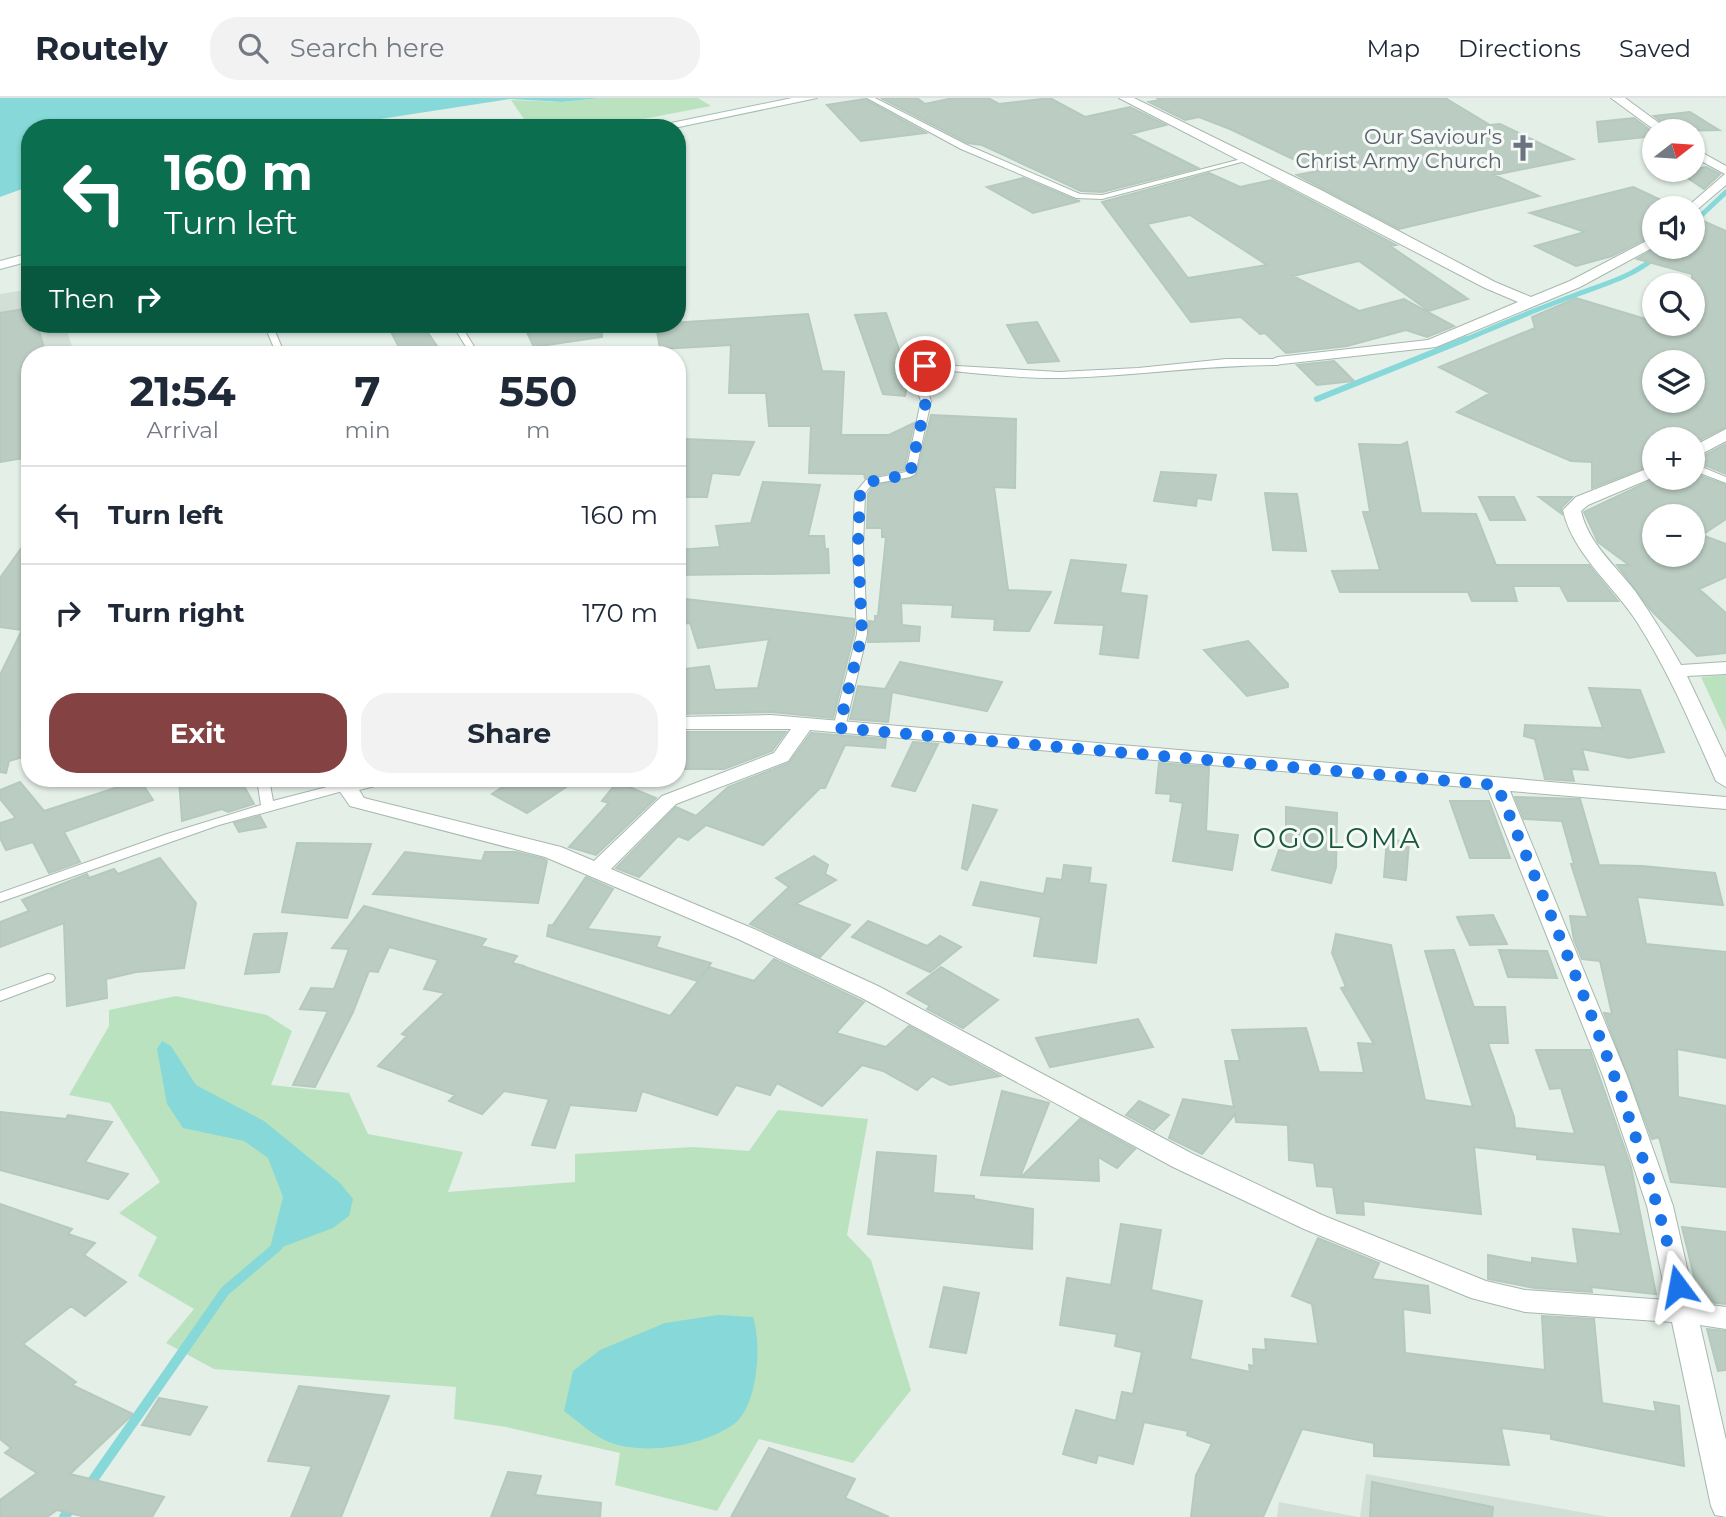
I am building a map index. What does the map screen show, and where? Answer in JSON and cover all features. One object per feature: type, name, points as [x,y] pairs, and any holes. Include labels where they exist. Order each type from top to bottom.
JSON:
[{"type":"street","points":[[686,122],[811,98]]},
{"type":"street","points":[[1125,98],[1249,159],[1490,285],[1530,302]]},
{"type":"street","points":[[1617,98],[1647,119]]},
{"type":"street","points":[[1705,159],[1726,171]]},
{"type":"street","points":[[1705,198],[1726,178]]},
{"type":"street","points":[[1278,362],[1431,344],[1575,284],[1642,248]]},
{"type":"street","points":[[0,265],[21,259]]},
{"type":"street","points":[[1705,446],[1726,434]]},
{"type":"street","points":[[1642,476],[1582,501],[1572,510],[1573,518],[1598,558],[1646,619],[1677,671],[1726,781]]},
{"type":"street","points":[[1677,671],[1726,668]]},
{"type":"street","points":[[686,722],[725,720],[804,724],[1726,803]]},
{"type":"street","points":[[596,871],[669,800],[781,757],[804,724]]},
{"type":"street","points":[[1497,785],[1615,1076],[1660,1206],[1726,1506]]},
{"type":"street","points":[[347,787],[357,802],[553,852],[746,934],[870,992],[1182,1160],[1313,1222],[1481,1290],[1525,1301],[1684,1312],[1726,1318]]},
{"type":"lane","points":[[870,98],[964,147],[1079,196],[1102,197],[1249,159]]},
{"type":"lane","points":[[839,728],[862,634],[858,546],[860,493],[869,482],[910,474],[926,401],[917,376],[925,366],[1059,375],[1138,372],[1226,362],[1278,362]]},
{"type":"lane","points":[[1705,471],[1726,480]]},
{"type":"lane","points":[[264,787],[267,805]]},
{"type":"lane","points":[[0,898],[118,853],[267,805],[342,787]]},
{"type":"lane","points":[[0,996],[48,978]]},
{"type":"shaded area","points":[[21,290],[21,333],[68,333],[72,346],[21,346],[21,358],[0,366],[0,294]]},
{"type":"shaded area","points":[[1366,1474],[1608,1517],[1360,1517]]},
{"type":"shaded area","points":[[1279,1502],[1358,1517],[1277,1517]]},
{"type":"green space","points":[[600,98],[698,98],[711,106],[643,119],[524,119],[511,100],[562,102]]},
{"type":"green space","points":[[1726,675],[1726,731],[1701,677]]},
{"type":"green space","points":[[176,996],[267,1015],[292,1031],[271,1085],[349,1093],[368,1134],[463,1152],[448,1192],[575,1182],[575,1154],[693,1147],[749,1151],[778,1110],[868,1119],[847,1235],[871,1260],[911,1390],[853,1463],[759,1439],[717,1511],[615,1485],[620,1453],[506,1427],[454,1419],[456,1387],[214,1369],[166,1343],[194,1309],[138,1276],[157,1237],[119,1213],[160,1182],[110,1103],[69,1095],[109,1026],[109,1010]]},
{"type":"water","points":[[0,98],[600,98],[562,102],[510,99],[380,119],[21,119],[21,189],[0,197]]},
{"type":"water","points":[[162,1041],[171,1046],[196,1085],[264,1121],[340,1183],[353,1199],[349,1216],[333,1228],[269,1252],[283,1197],[268,1158],[244,1141],[183,1128],[167,1104],[157,1049]]},
{"type":"water","points":[[718,1315],[753,1317],[756,1329],[757,1358],[753,1389],[742,1415],[734,1424],[721,1432],[690,1443],[673,1447],[639,1448],[609,1442],[564,1411],[573,1371],[600,1350],[665,1323]]},
{"type":"building","points":[[881,98],[917,98],[925,104],[953,98],[988,98],[999,104],[1050,98],[1085,117],[1130,107],[1166,125],[1130,134],[1198,168],[1102,192],[1081,191],[982,145],[968,143]]},
{"type":"building","points":[[1157,98],[1445,98],[1490,125],[1500,124],[1573,159],[1494,175],[1539,196],[1399,229],[1297,175],[1318,171],[1230,129],[1199,117],[1185,120],[1149,102],[1160,100]]},
{"type":"building","points":[[865,99],[926,133],[861,141],[827,105]]},
{"type":"building","points":[[1690,112],[1701,119],[1658,119],[1654,116]]},
{"type":"building","points":[[1634,118],[1642,124],[1642,137],[1599,142],[1597,122]]},
{"type":"building","points":[[1705,121],[1719,130],[1705,130]]},
{"type":"building","points":[[1705,167],[1720,174],[1704,189],[1694,182],[1705,182]]},
{"type":"building","points":[[1209,173],[1240,187],[1272,180],[1396,245],[1390,246],[1468,299],[1429,311],[1359,261],[1293,276],[1359,311],[1404,299],[1454,326],[1427,337],[1406,330],[1347,346],[1286,353],[1265,333],[1260,334],[1241,317],[1191,322],[1102,202]],"holes":[[[1190,215],[1267,265],[1188,278],[1147,224]]]},
{"type":"building","points":[[1023,178],[1080,201],[1033,213],[987,187]]},
{"type":"building","points":[[1633,187],[1652,196],[1642,196],[1642,241],[1612,256],[1576,266],[1535,246],[1585,232],[1530,213]]},
{"type":"building","points":[[1705,222],[1726,231],[1726,427],[1705,438],[1705,427],[1642,427],[1642,469],[1592,488],[1592,462],[1571,461],[1457,412],[1490,393],[1439,367],[1535,328],[1532,317],[1576,298],[1642,318],[1642,336],[1705,336],[1705,273],[1688,273],[1637,259],[1642,256],[1642,259],[1705,259]]},
{"type":"building","points":[[21,310],[21,333],[40,333],[43,346],[21,346],[21,458],[0,462],[0,313]]},
{"type":"building","points":[[886,313],[909,377],[905,396],[883,394],[855,315]]},
{"type":"building","points":[[808,314],[822,371],[844,372],[841,435],[889,435],[914,423],[904,470],[865,478],[864,474],[809,473],[811,426],[769,426],[766,393],[729,393],[731,345],[660,346],[657,333],[686,333],[686,322]]},
{"type":"building","points":[[1037,322],[1059,361],[1028,363],[1007,325]]},
{"type":"building","points":[[392,333],[428,333],[437,346],[398,346]]},
{"type":"building","points":[[527,333],[602,333],[602,337],[534,346]]},
{"type":"building","points":[[1334,361],[1354,381],[1317,385],[1297,365]]},
{"type":"building","points":[[931,415],[1016,419],[1015,488],[994,487],[1008,590],[1051,592],[1029,631],[994,630],[995,619],[952,617],[953,605],[901,603],[902,625],[920,627],[919,641],[868,642],[869,621],[875,622],[875,616],[878,616],[886,537],[882,537],[882,528],[867,528],[868,494],[873,486],[916,476]]},
{"type":"building","points":[[686,439],[754,442],[739,475],[712,473],[707,497],[686,497]]},
{"type":"building","points":[[1407,442],[1421,513],[1476,514],[1496,565],[1589,565],[1618,601],[1568,601],[1560,586],[1513,586],[1517,601],[1472,601],[1468,592],[1340,592],[1332,571],[1380,570],[1363,512],[1370,512],[1359,444],[1401,445]]},
{"type":"building","points":[[1726,444],[1726,474],[1705,465],[1705,455]]},
{"type":"building","points":[[1161,472],[1216,475],[1211,500],[1197,498],[1196,506],[1154,501]]},
{"type":"building","points":[[1705,478],[1726,485],[1726,519],[1705,533],[1705,504],[1642,504],[1642,567],[1705,567],[1705,536],[1726,544],[1726,577],[1699,589],[1726,613],[1726,653],[1697,656],[1650,609],[1617,565],[1629,565],[1598,542],[1584,512],[1642,485],[1642,490],[1705,490]]},
{"type":"building","points":[[763,482],[820,485],[808,536],[824,536],[825,549],[828,549],[829,573],[686,575],[686,549],[720,547],[716,526],[751,523]]},
{"type":"building","points":[[1265,493],[1297,494],[1306,551],[1273,550]]},
{"type":"building","points":[[1479,497],[1514,497],[1525,520],[1490,520]]},
{"type":"building","points":[[1539,497],[1572,497],[1561,508],[1562,514]]},
{"type":"building","points":[[21,549],[21,630],[0,627],[0,578]]},
{"type":"building","points":[[1071,560],[1126,565],[1120,593],[1147,596],[1138,658],[1100,654],[1104,625],[1055,623]]},
{"type":"building","points":[[686,599],[854,619],[854,634],[833,718],[771,712],[686,714],[686,669],[709,666],[715,690],[758,688],[769,639],[698,648],[690,623],[686,623]]},
{"type":"building","points":[[21,632],[21,758],[9,761],[6,773],[0,772],[0,675]]},
{"type":"building","points":[[1248,641],[1288,687],[1247,696],[1204,650]]},
{"type":"building","points":[[900,662],[1002,682],[987,711],[892,692],[888,722],[850,719],[858,686],[885,689]]},
{"type":"building","points":[[1589,688],[1640,690],[1664,752],[1629,758],[1582,749],[1588,770],[1571,769],[1574,781],[1545,779],[1535,739],[1524,736],[1525,725],[1603,728]]},
{"type":"building","points":[[686,732],[786,732],[772,751],[724,769],[686,769]]},
{"type":"building","points":[[811,733],[886,739],[885,748],[845,745],[825,788],[820,788],[763,845],[706,825],[688,840],[678,836],[639,877],[616,868],[676,807],[696,816],[728,787],[789,763]]},
{"type":"building","points":[[913,742],[938,744],[915,791],[892,786]]},
{"type":"building","points":[[1159,763],[1209,767],[1206,831],[1238,835],[1232,870],[1173,861],[1183,803],[1170,801],[1171,794],[1156,793]]},
{"type":"building","points":[[20,782],[21,787],[24,787],[44,811],[118,787],[145,787],[153,800],[64,832],[80,862],[49,873],[33,842],[6,850],[0,838],[0,823],[16,818],[0,799],[0,790]]},
{"type":"building","points":[[180,787],[244,787],[254,804],[228,812],[222,809],[182,821]]},
{"type":"building","points":[[503,787],[566,787],[527,813],[492,794]]},
{"type":"building","points":[[613,787],[629,787],[656,798],[596,855],[569,847],[609,803],[602,801]]},
{"type":"building","points":[[1515,797],[1580,799],[1599,865],[1715,873],[1723,905],[1637,897],[1646,944],[1726,952],[1726,1058],[1677,1049],[1678,1097],[1726,1106],[1726,1187],[1671,1182],[1659,1137],[1652,1139],[1604,1013],[1612,1014],[1600,961],[1582,959],[1574,940],[1570,916],[1588,917],[1571,864],[1574,864],[1562,821],[1524,819]]},
{"type":"building","points":[[1450,801],[1489,801],[1510,858],[1470,858]]},
{"type":"building","points":[[973,805],[997,810],[967,870],[962,868]]},
{"type":"building","points":[[1286,807],[1337,813],[1336,867],[1331,883],[1272,870],[1279,850],[1286,851]]},
{"type":"building","points":[[260,816],[266,827],[239,832],[234,823]]},
{"type":"building","points":[[1387,839],[1409,842],[1406,880],[1384,877]]},
{"type":"building","points":[[297,843],[371,844],[347,918],[282,912]]},
{"type":"building","points":[[405,852],[482,861],[485,852],[516,852],[544,859],[547,861],[538,903],[373,894]]},
{"type":"building","points":[[814,856],[828,865],[825,874],[836,880],[796,904],[850,925],[820,957],[750,924],[789,887],[776,878]]},
{"type":"building","points":[[160,858],[196,903],[184,968],[136,972],[106,979],[107,998],[67,1006],[64,923],[0,947],[0,922],[29,911],[22,900],[87,874],[89,878],[114,869],[118,874]]},
{"type":"building","points":[[1064,865],[1091,868],[1089,883],[1106,885],[1096,963],[1034,956],[1041,917],[973,905],[981,882],[1044,894],[1047,878],[1062,880]]},
{"type":"building","points":[[586,877],[613,889],[587,929],[660,937],[656,947],[711,963],[702,976],[709,967],[754,981],[774,959],[864,1002],[836,1033],[886,1047],[909,1026],[1000,1076],[950,1085],[932,1076],[917,1090],[883,1071],[862,1065],[822,1106],[777,1083],[770,1095],[736,1085],[717,1115],[642,1091],[636,1111],[570,1105],[555,1148],[532,1145],[549,1099],[504,1091],[482,1114],[449,1101],[455,1095],[378,1066],[407,1036],[402,1034],[445,993],[424,989],[438,960],[389,947],[378,972],[369,971],[353,1012],[315,1087],[293,1085],[328,1011],[300,1009],[311,988],[334,989],[349,949],[332,948],[364,906],[486,939],[481,946],[517,956],[512,963],[524,966],[523,969],[525,967],[670,1016],[698,981],[547,936],[549,925],[557,926],[553,925]]},
{"type":"building","points":[[1493,915],[1507,944],[1470,945],[1457,917]]},
{"type":"building","points":[[868,921],[927,946],[940,936],[961,947],[930,972],[852,937]]},
{"type":"building","points":[[287,933],[279,972],[245,974],[254,934]]},
{"type":"building","points":[[1336,934],[1391,945],[1425,1100],[1473,1107],[1425,951],[1454,950],[1474,1007],[1505,1007],[1508,1043],[1488,1043],[1514,1117],[1515,1128],[1575,1134],[1561,1088],[1550,1089],[1536,1050],[1590,1050],[1631,1167],[1656,1294],[1591,1287],[1592,1292],[1535,1288],[1488,1279],[1488,1255],[1532,1263],[1532,1258],[1578,1264],[1573,1229],[1621,1234],[1605,1165],[1537,1159],[1537,1155],[1474,1147],[1481,1214],[1363,1201],[1364,1215],[1337,1213],[1333,1187],[1317,1186],[1314,1163],[1289,1160],[1288,1125],[1236,1122],[1235,1114],[1202,1154],[1169,1138],[1183,1099],[1234,1107],[1225,1061],[1240,1061],[1232,1030],[1306,1028],[1319,1072],[1364,1073],[1358,1043],[1374,1044],[1341,988],[1346,987],[1332,953]]},
{"type":"building","points":[[1499,950],[1547,951],[1557,978],[1508,977]]},
{"type":"building","points":[[941,967],[998,1000],[963,1028],[927,1009],[930,1006],[907,993]]},
{"type":"building","points":[[1138,1019],[1153,1047],[1050,1067],[1036,1038]]},
{"type":"building","points":[[1002,1091],[1049,1103],[1020,1177],[981,1175]]},
{"type":"building","points":[[1139,1101],[1169,1115],[1154,1130],[1126,1115]]},
{"type":"building","points":[[0,1112],[66,1119],[68,1115],[112,1122],[85,1162],[128,1174],[108,1199],[0,1170]]},
{"type":"building","points":[[1080,1119],[1135,1149],[1117,1168],[1098,1157],[1099,1181],[1021,1177]]},
{"type":"building","points":[[877,1152],[936,1156],[933,1193],[974,1196],[974,1199],[1033,1209],[1032,1249],[868,1234]]},
{"type":"building","points":[[0,1204],[72,1229],[68,1234],[95,1243],[84,1255],[126,1282],[85,1316],[71,1306],[23,1344],[76,1382],[72,1385],[133,1414],[70,1474],[164,1497],[152,1517],[86,1517],[57,1510],[47,1517],[0,1517],[0,1500],[37,1473],[5,1453],[11,1448],[0,1439]]},
{"type":"building","points":[[1121,1224],[1161,1230],[1151,1290],[1202,1301],[1190,1359],[1250,1372],[1249,1365],[1254,1366],[1253,1349],[1266,1350],[1265,1339],[1318,1344],[1312,1304],[1292,1296],[1318,1238],[1379,1263],[1372,1279],[1428,1286],[1430,1313],[1403,1309],[1405,1353],[1545,1370],[1542,1316],[1594,1319],[1602,1403],[1656,1412],[1654,1402],[1679,1406],[1684,1466],[1551,1439],[1551,1434],[1501,1428],[1509,1465],[1374,1456],[1374,1443],[1302,1429],[1263,1517],[1191,1517],[1196,1475],[1212,1444],[1187,1435],[1188,1431],[1144,1422],[1133,1464],[1098,1455],[1096,1463],[1063,1454],[1076,1410],[1116,1421],[1122,1392],[1133,1394],[1142,1352],[1115,1346],[1117,1334],[1060,1325],[1067,1278],[1111,1285]]},
{"type":"building","points":[[1682,1227],[1726,1232],[1726,1304],[1700,1301]]},
{"type":"building","points":[[944,1287],[979,1293],[966,1353],[930,1347]]},
{"type":"building","points":[[1707,1329],[1726,1331],[1726,1370],[1718,1371]]},
{"type":"building","points":[[299,1386],[389,1396],[341,1517],[291,1517],[312,1466],[268,1461]]},
{"type":"building","points":[[159,1398],[207,1407],[190,1435],[142,1425]]},
{"type":"building","points":[[769,1448],[855,1479],[845,1498],[889,1517],[731,1517]]},
{"type":"building","points":[[508,1472],[541,1476],[535,1495],[601,1503],[600,1517],[491,1517]]},
{"type":"building","points":[[1372,1482],[1493,1507],[1492,1517],[1370,1517]]},
{"type":"waterway","points":[[1705,212],[1726,192]]},
{"type":"waterway","points":[[1462,341],[1626,276],[1652,259]]},
{"type":"waterway","points":[[1317,399],[1466,339]]},
{"type":"waterway","points":[[88,1487],[225,1291],[278,1246]]},
{"type":"waterway","points":[[64,1517],[73,1506]]},
{"type":"place","name":"Our Saviour's Christ Army Church","points":[[1523,148]]},
{"type":"district","name":"OGOLOMA","points":[[1337,838]]},
{"type":"route","points":[[925,366],[917,376],[919,388],[926,401],[910,474],[869,482],[860,493],[858,546],[862,634],[839,728],[1078,746],[1497,785],[1615,1076],[1660,1206],[1678,1286]]}]
